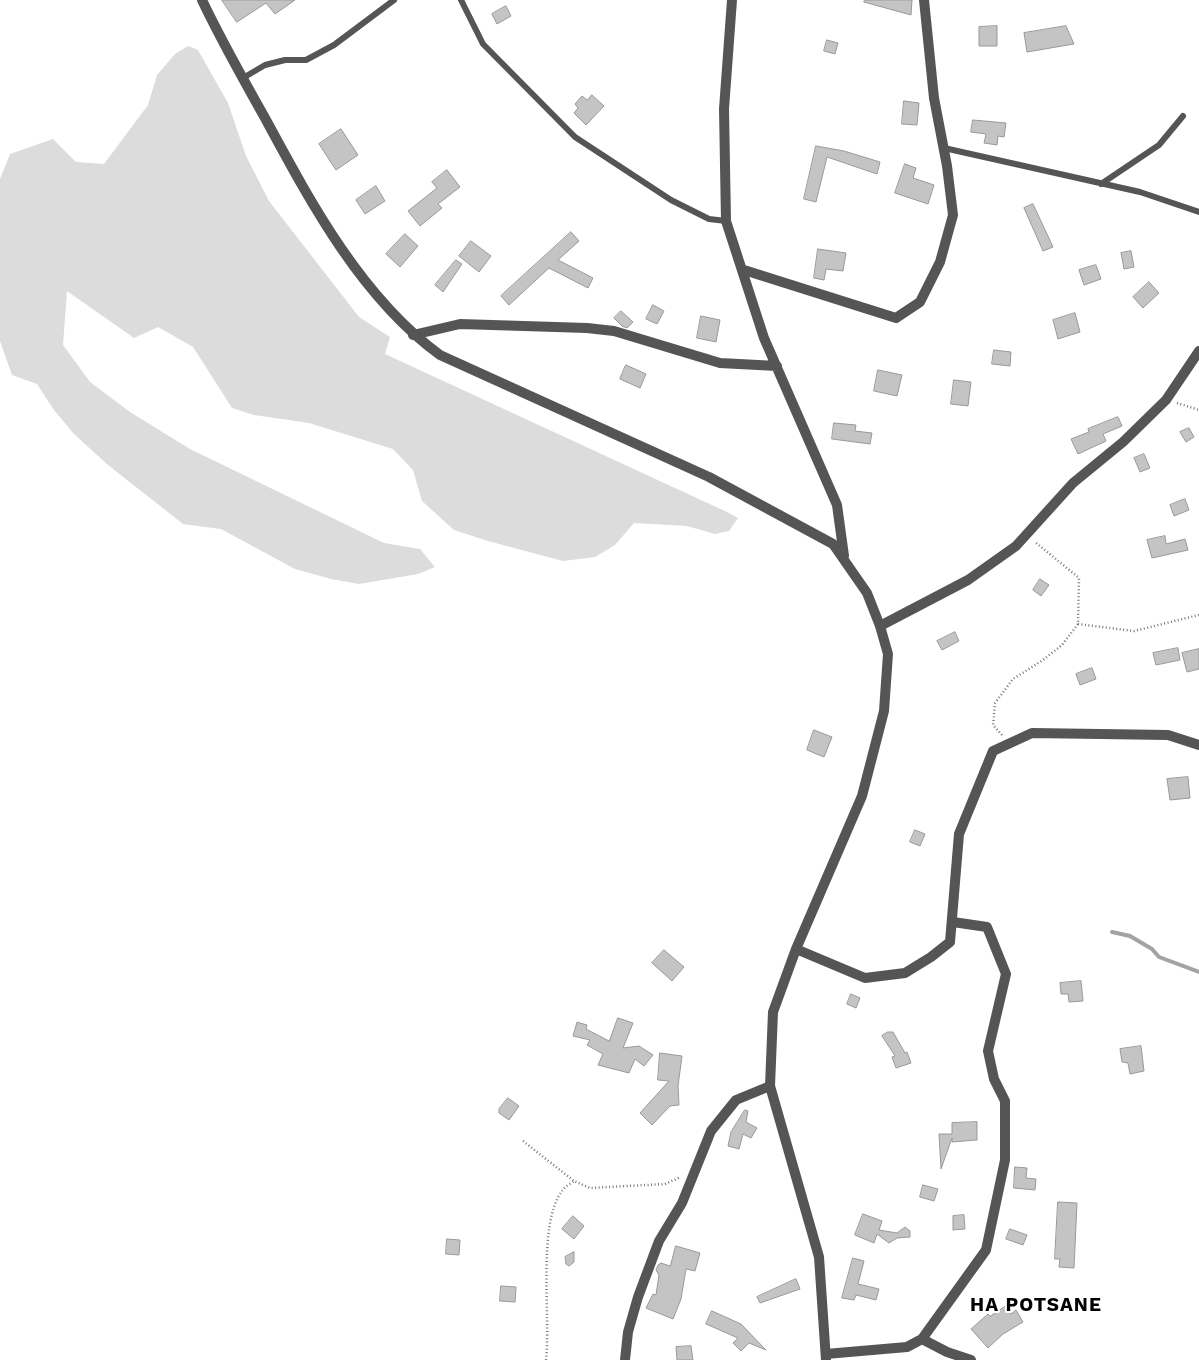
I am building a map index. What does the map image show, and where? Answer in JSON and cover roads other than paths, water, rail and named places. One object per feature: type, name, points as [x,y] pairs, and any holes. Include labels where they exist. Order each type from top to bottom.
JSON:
[{"type":"street","points":[[202,0],[243,78],[321,217],[367,282],[413,335],[440,355],[709,477],[833,544],[867,592],[888,654],[884,711],[862,796],[796,949],[773,1012],[770,1086],[819,1257],[826,1357],[907,1347],[922,1339],[986,1250],[1005,1160],[1004,1101],[994,1079],[988,1050],[1006,974],[1000,953],[987,926],[953,922]]},
{"type":"street","points":[[732,0],[724,109],[726,221],[744,270],[764,338],[837,505],[844,557]]},
{"type":"street","points":[[744,270],[896,318],[920,302],[940,262],[953,215],[944,148],[934,98],[924,0]]},
{"type":"street","points":[[413,335],[460,324],[605,330],[720,363],[777,366]]},
{"type":"street","points":[[880,626],[968,580],[1016,546],[1073,483],[1123,442],[1166,400],[1199,351]]},
{"type":"street","points":[[796,949],[865,978],[905,973],[950,942],[959,834],[993,752],[1032,733],[1168,735],[1199,745]]},
{"type":"street","points":[[625,1360],[628,1332],[638,1297],[654,1259],[659,1241],[682,1203],[711,1131],[736,1100],[770,1086]]},
{"type":"street","points":[[922,1339],[947,1352],[971,1360]]},
{"type":"lane","points":[[243,78],[265,65],[285,60],[306,60],[334,45],[394,0]]},
{"type":"lane","points":[[461,0],[483,44],[575,137],[671,200],[709,219],[726,221]]},
{"type":"lane","points":[[1101,184],[1159,145],[1183,116]]},
{"type":"lane","points":[[944,148],[1140,192],[1199,212]]},
{"type":"waterway","points":[[1112,932],[1130,936],[1152,949],[1159,957],[1199,972]]},
{"type":"district","name":"HA POTSANE","points":[[1036,1305]]}]
